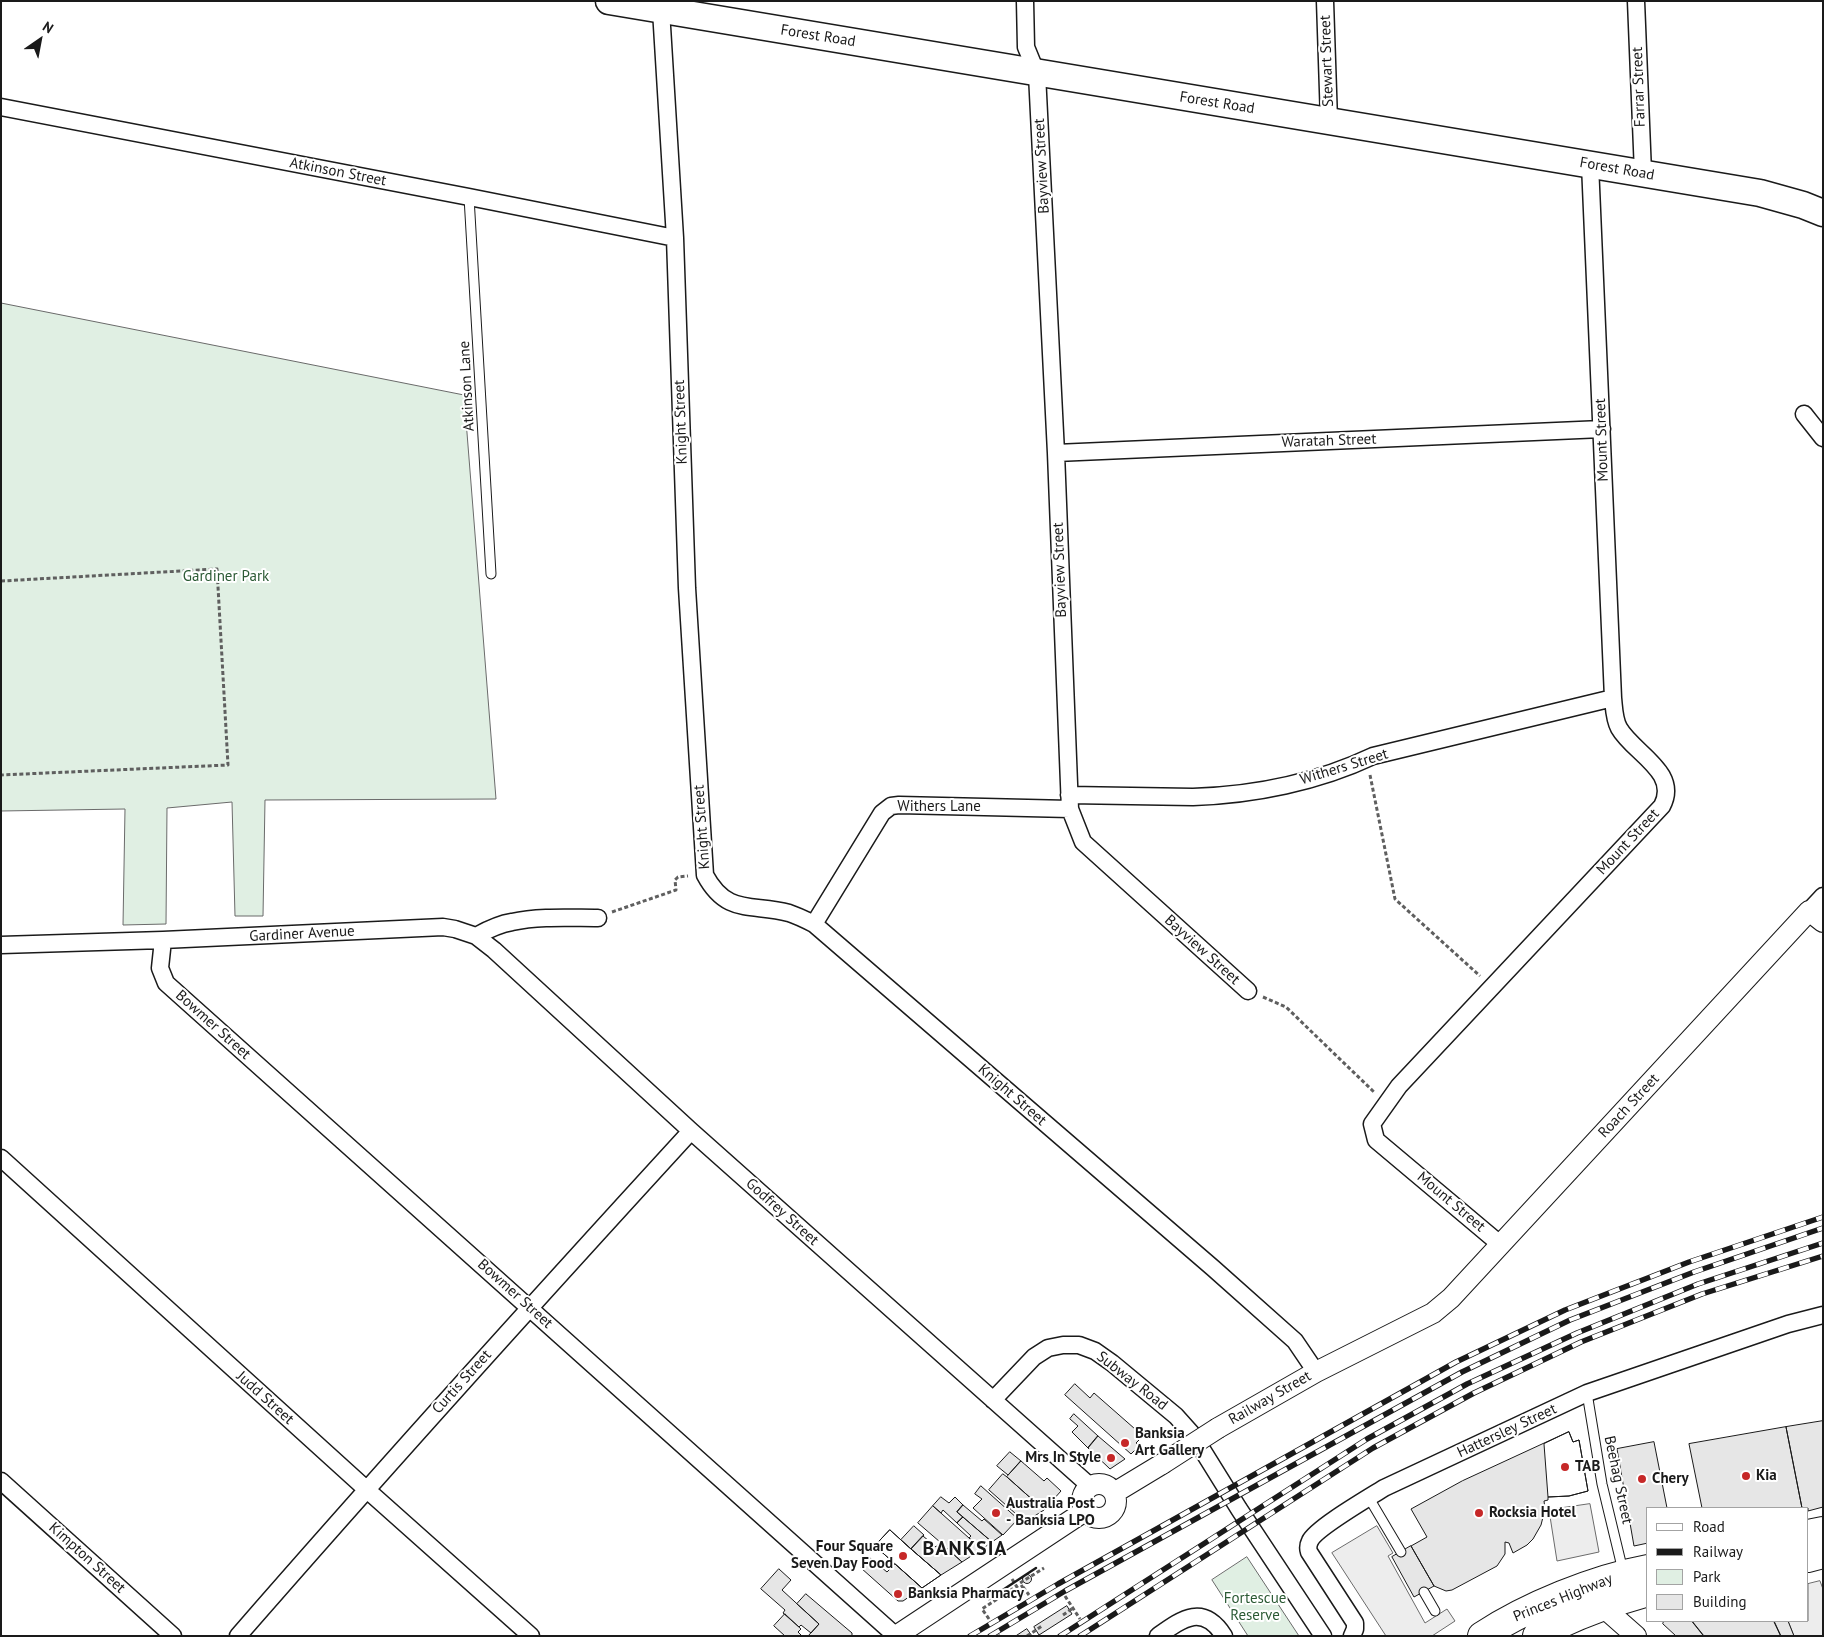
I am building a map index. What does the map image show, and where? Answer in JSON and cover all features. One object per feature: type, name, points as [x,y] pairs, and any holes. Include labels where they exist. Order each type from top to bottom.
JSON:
[{"type":"highway","points":[[1809,1534],[1823,1531]]},
{"type":"highway","points":[[1809,1558],[1823,1554]]},
{"type":"highway","name":"Princes Highway","points":[[1537,1636],[1572,1618],[1592,1597],[1636,1571]]},
{"type":"highway","name":"Princes Highway","points":[[1482,1636],[1497,1626],[1543,1604],[1646,1592]]},
{"type":"main road","name":"Forest Road","points":[[609,1],[1037,74],[1760,193],[1803,205],[1823,213]]},
{"type":"street","name":"Bayview Street","points":[[1024,1],[1026,47],[1037,74],[1056,453],[1070,802],[1083,842],[1248,991]]},
{"type":"street","name":"Stewart Street","points":[[1325,1],[1329,121]]},
{"type":"street","name":"Farrar Street","points":[[1636,1],[1642,173]]},
{"type":"street","name":"Knight Street","points":[[660,10],[675,238],[687,588],[705,875],[710,885],[718,893],[737,906],[788,913],[799,916],[814,924],[1295,1341],[1316,1372]]},
{"type":"street","name":"Atkinson Street","points":[[1,107],[675,238]]},
{"type":"street","name":"Mount Street","points":[[1501,1245],[1376,1140],[1372,1124],[1399,1086],[1662,806],[1667,788],[1664,779],[1622,732],[1618,725],[1613,698],[1590,164]]},
{"type":"street","points":[[1804,414],[1823,438]]},
{"type":"street","name":"Waratah Street","points":[[1056,453],[1602,429]]},
{"type":"street","name":"Withers Street","points":[[1070,802],[1213,796],[1272,788],[1340,771],[1374,756],[1613,698]]},
{"type":"street","name":"Withers Lane","points":[[814,924],[882,812],[891,806],[1070,802]]},
{"type":"street","name":"Roach Street","points":[[1433,1313],[1467,1282],[1816,916],[1823,896]]},
{"type":"street","points":[[476,936],[496,926],[528,919],[598,918]]},
{"type":"street","name":"Gardiner Avenue","points":[[1,945],[163,940],[443,927],[476,936]]},
{"type":"street","name":"Godfrey Street","points":[[476,936],[494,950],[690,1131],[1090,1486]]},
{"type":"street","name":"Bowmer Street","points":[[163,940],[160,968],[166,984],[530,1307],[896,1636]]},
{"type":"street","name":"Curtis Street","points":[[238,1636],[366,1489],[690,1131]]},
{"type":"street","name":"Judd Street","points":[[1,1158],[531,1636]]},
{"type":"street","name":"Railway Street","points":[[1114,1493],[1218,1428],[1316,1372],[1433,1313]]},
{"type":"street","name":"Hattersley Street","points":[[1352,1636],[1355,1623],[1309,1552],[1308,1547],[1313,1536],[1354,1506],[1384,1488],[1587,1393],[1788,1324],[1823,1315]]},
{"type":"street","name":"Subway Road","points":[[993,1400],[1034,1357],[1048,1348],[1063,1345],[1079,1345],[1095,1351],[1156,1398],[1193,1434],[1239,1509],[1324,1636]]},
{"type":"street","name":"Kimpton Street","points":[[1,1481],[173,1636]]},
{"type":"street","points":[[1106,1485],[1114,1493],[1116,1504],[1114,1510],[1105,1517],[1094,1517],[1085,1511],[1082,1500],[1083,1495],[1090,1486],[1106,1485]]},
{"type":"street","points":[[896,1636],[1085,1511]]},
{"type":"street","points":[[1592,1597],[1636,1636]]},
{"type":"street","points":[[1158,1636],[1182,1619],[1191,1616],[1202,1617],[1212,1622],[1224,1636]]},
{"type":"lane","name":"Atkinson Lane","points":[[469,197],[491,574]]},
{"type":"lane","name":"Beehag Street","points":[[1587,1393],[1602,1484],[1636,1571]]},
{"type":"lane","points":[[1369,1498],[1401,1552]]},
{"type":"lane","points":[[1424,1592],[1435,1611]]},
{"type":"path","points":[[1,581],[216,569],[228,765],[1,775]]},
{"type":"path","points":[[1367,759],[1395,899],[1491,986]]},
{"type":"path","points":[[598,918],[676,890],[675,880]]},
{"type":"path","points":[[1248,991],[1286,1007],[1386,1103]]},
{"type":"path","points":[[1012,1579],[1023,1595],[1023,1588],[1020,1583],[1044,1568]]},
{"type":"path","points":[[1026,1579],[1021,1583],[1029,1595]]},
{"type":"path","points":[[989,1619],[982,1609],[1017,1586]]},
{"type":"path","points":[[1065,1596],[1080,1619]]},
{"type":"path","points":[[1063,1614],[1073,1608]]},
{"type":"path","points":[[1027,1636],[1042,1626]]},
{"type":"green space","name":"Gardiner Park","points":[[1,303],[464,395],[496,799],[265,800],[263,916],[235,916],[232,802],[167,808],[166,924],[123,925],[125,809],[1,811]]},
{"type":"green space","name":"Fortescue Reserve","points":[[1247,1557],[1299,1636],[1248,1636],[1212,1580]]},
{"type":"shaded area","points":[[1590,1504],[1599,1552],[1557,1561],[1549,1510]]},
{"type":"shaded area","points":[[1377,1526],[1393,1553],[1388,1556],[1425,1623],[1447,1609],[1455,1621],[1432,1636],[1386,1636],[1332,1553]]},
{"type":"shaded area","points":[[1820,1581],[1823,1589],[1823,1636],[1794,1636],[1788,1622],[1809,1622],[1809,1584]]},
{"type":"building","points":[[1075,1384],[1090,1398],[1094,1393],[1143,1436],[1136,1443],[1139,1446],[1131,1454],[1065,1395]]},
{"type":"building","points":[[1074,1414],[1098,1436],[1088,1448],[1072,1432],[1078,1426],[1070,1419]]},
{"type":"building","points":[[1823,1421],[1823,1507],[1809,1511],[1809,1507],[1802,1507],[1786,1427]]},
{"type":"building","name":"Kia","points":[[1786,1427],[1802,1507],[1702,1507],[1689,1444]]},
{"type":"building","name":"TAB","points":[[1569,1432],[1573,1442],[1579,1440],[1588,1491],[1569,1496],[1548,1497],[1544,1444]]},
{"type":"building","name":"Rocksia Hotel","points":[[1569,1432],[1573,1442],[1579,1440],[1588,1491],[1569,1496],[1548,1497],[1548,1500],[1544,1501],[1545,1509],[1541,1525],[1533,1539],[1513,1553],[1509,1543],[1505,1542],[1505,1554],[1497,1566],[1452,1590],[1446,1591],[1434,1586],[1411,1546],[1427,1537],[1411,1509],[1462,1481]]},
{"type":"building","points":[[1098,1436],[1125,1459],[1110,1469],[1088,1448]]},
{"type":"building","name":"Chery","points":[[1654,1442],[1667,1507],[1646,1507],[1646,1543],[1634,1546],[1617,1449]]},
{"type":"building","points":[[1010,1452],[1021,1461],[1008,1475],[997,1466]]},
{"type":"building","points":[[1021,1461],[1044,1481],[1047,1478],[1061,1491],[1044,1510],[1007,1477]]},
{"type":"building","points":[[1003,1474],[1044,1510],[1025,1522],[989,1490]]},
{"type":"building","name":"Australia Post - Banksia LPO","points":[[981,1486],[1018,1519],[1003,1535],[973,1508],[982,1499],[975,1494]]},
{"type":"building","points":[[941,1497],[949,1503],[955,1497],[963,1505],[957,1512],[963,1517],[957,1523],[943,1510],[941,1513],[933,1506]]},
{"type":"building","points":[[963,1505],[982,1521],[984,1519],[1002,1535],[992,1542],[957,1512]]},
{"type":"building","points":[[933,1506],[982,1549],[962,1562],[918,1523]]},
{"type":"building","points":[[963,1517],[992,1542],[982,1549],[969,1538],[971,1536],[957,1523]]},
{"type":"building","points":[[914,1526],[924,1535],[911,1549],[901,1540]]},
{"type":"building","name":"Four Square Seven Day Food","points":[[890,1530],[941,1575],[922,1588],[875,1546]]},
{"type":"building","name":"Four Square Seven Day Food","points":[[890,1530],[941,1575],[922,1588],[875,1546]]},
{"type":"building","points":[[923,1536],[936,1547],[940,1542],[962,1562],[941,1575],[911,1549]]},
{"type":"building","points":[[1411,1546],[1434,1586],[1414,1597],[1392,1557]]},
{"type":"building","points":[[870,1558],[887,1572],[895,1564],[922,1588],[903,1601],[898,1601],[861,1568]]},
{"type":"building","points":[[779,1569],[791,1580],[782,1590],[819,1624],[811,1633],[801,1625],[799,1627],[783,1613],[785,1610],[761,1589]]},
{"type":"building","points":[[1027,1575],[1031,1579],[1027,1583],[1023,1579]]},
{"type":"building","points":[[806,1594],[852,1633],[852,1636],[808,1636],[819,1624],[797,1604]]},
{"type":"building","points":[[1067,1606],[1072,1614],[1039,1635],[1034,1627]]},
{"type":"building","points":[[785,1614],[801,1629],[798,1632],[802,1636],[785,1636],[774,1626]]},
{"type":"building","points":[[1664,1622],[1693,1622],[1704,1636],[1676,1636],[1663,1624]]},
{"type":"building","points":[[1693,1622],[1774,1622],[1781,1636],[1704,1636]]},
{"type":"building","points":[[1774,1622],[1788,1622],[1794,1636],[1781,1636]]},
{"type":"building","points":[[1027,1629],[1032,1636],[1016,1636]]},
{"type":"railway","points":[[970,1636],[1058,1584],[1456,1362],[1565,1310],[1689,1262],[1823,1217]]},
{"type":"railway","points":[[990,1636],[1065,1591],[1462,1372],[1570,1320],[1694,1272],[1823,1228]]},
{"type":"railway","points":[[1060,1636],[1367,1439],[1467,1384],[1577,1333],[1698,1284],[1823,1243]]},
{"type":"railway","points":[[1080,1636],[1373,1448],[1474,1393],[1581,1342],[1702,1294],[1823,1256]]},
{"type":"wall","points":[[989,1599],[1036,1568]]},
{"type":"place","name":"Banksia Art Gallery","points":[[1125,1443]]},
{"type":"place","name":"Mrs In Style","points":[[1111,1458]]},
{"type":"place","name":"TAB","points":[[1565,1467]]},
{"type":"place","name":"Kia","points":[[1746,1476]]},
{"type":"place","name":"Chery","points":[[1642,1479]]},
{"type":"place","name":"Australia Post - Banksia LPO","points":[[996,1513]]},
{"type":"place","name":"Rocksia Hotel","points":[[1479,1513]]},
{"type":"place","name":"Four Square Seven Day Food","points":[[903,1556]]},
{"type":"place","name":"Banksia Pharmacy","points":[[898,1594]]},
{"type":"district","name":"BANKSIA","points":[[965,1549]]}]
